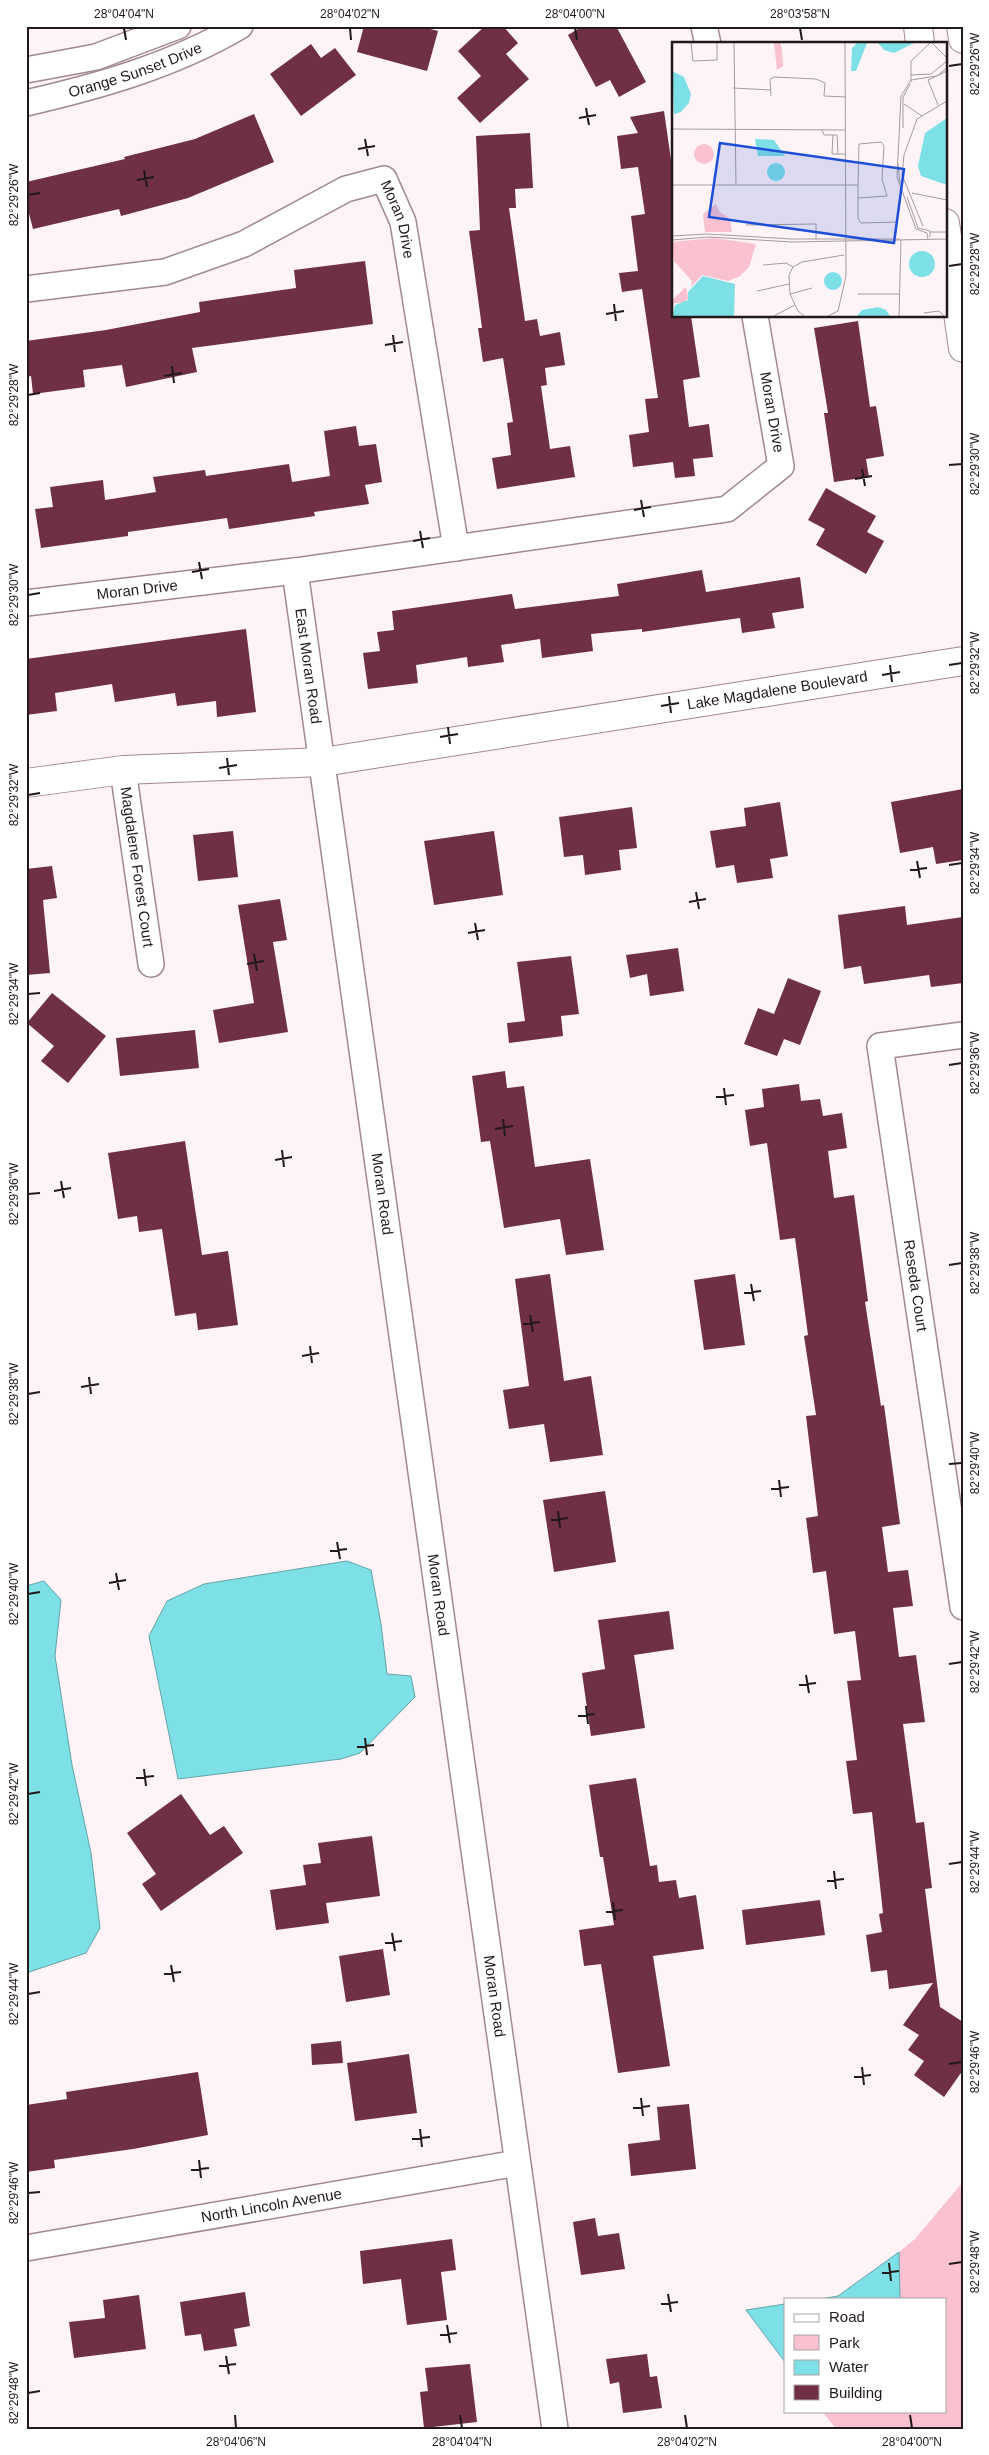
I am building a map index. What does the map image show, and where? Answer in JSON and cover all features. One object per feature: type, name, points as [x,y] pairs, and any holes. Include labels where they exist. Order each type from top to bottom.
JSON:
[{"type":"street","name":"Orange Sunset Drive","points":[[26,70],[96,57],[178,26]]},
{"type":"street","name":"Orange Sunset Drive","points":[[26,102],[122,79],[221,37],[240,26]]},
{"type":"street","points":[[704,26],[708,42]]},
{"type":"street","points":[[918,26],[920,42]]},
{"type":"street","points":[[961,26],[963,39]]},
{"type":"street","name":"Moran Drive","points":[[26,289],[165,272],[244,244],[346,190],[384,179],[403,222],[456,548]]},
{"type":"street","points":[[946,230],[963,348]]},
{"type":"street","name":"Moran Drive","points":[[26,603],[295,571],[727,509],[781,466],[755,318]]},
{"type":"street","name":"East Moran Road","points":[[295,571],[323,762]]},
{"type":"street","name":"Lake Magdalene Boulevard","points":[[26,783],[123,770],[323,762],[963,661]]},
{"type":"street","name":"Moran Road","points":[[323,762],[555,2429]]},
{"type":"street","name":"Magdalene Forest Court","points":[[123,770],[151,964]]},
{"type":"street","name":"Reseda Court","points":[[963,1035],[880,1046],[963,1607]]},
{"type":"street","name":"North Lincoln Avenue","points":[[26,2248],[517,2163]]},
{"type":"green space","points":[[963,2182],[963,2429],[836,2429],[823,2412],[946,2412],[946,2298],[900,2298],[899,2252],[915,2239]]},
{"type":"water","points":[[347,1561],[371,1570],[381,1624],[387,1674],[411,1676],[415,1697],[360,1753],[341,1759],[178,1779],[149,1636],[167,1601],[204,1584]]},
{"type":"water","points":[[44,1581],[61,1600],[55,1656],[72,1765],[91,1853],[100,1928],[86,1953],[26,1973],[26,1586]]},
{"type":"water","points":[[899,2252],[900,2298],[826,2298],[838,2296]]},
{"type":"water","points":[[784,2304],[784,2361],[746,2310]]},
{"type":"building","points":[[364,26],[419,26],[438,31],[427,71],[357,52]]},
{"type":"building","points":[[485,26],[503,26],[518,43],[506,54],[529,79],[480,123],[457,98],[481,76],[458,51]]},
{"type":"building","points":[[583,26],[616,26],[646,82],[619,97],[610,80],[596,87],[568,35]]},
{"type":"building","points":[[311,44],[321,58],[335,48],[356,75],[301,116],[270,74]]},
{"type":"building","points":[[664,111],[672,167],[672,318],[691,318],[700,377],[683,380],[689,427],[709,424],[713,457],[693,459],[695,476],[675,478],[673,462],[633,467],[629,435],[649,432],[645,399],[658,398],[642,289],[622,292],[619,273],[638,271],[631,216],[645,214],[638,167],[621,169],[617,136],[638,133],[630,117]]},
{"type":"building","points":[[254,114],[274,162],[188,198],[121,216],[119,209],[33,229],[26,202],[26,182],[125,159],[124,157],[195,139]]},
{"type":"building","points":[[530,133],[533,188],[515,189],[516,208],[509,208],[525,321],[537,319],[540,336],[560,332],[565,365],[545,368],[547,385],[541,386],[550,449],[570,446],[575,477],[497,489],[492,458],[511,455],[507,423],[513,422],[503,358],[483,362],[478,328],[482,328],[469,231],[480,230],[476,136]]},
{"type":"building","points":[[365,261],[373,324],[192,348],[197,372],[126,387],[122,365],[83,370],[85,387],[33,394],[31,376],[26,377],[26,341],[106,330],[200,312],[199,302],[296,288],[294,270]]},
{"type":"building","points":[[858,321],[870,407],[876,406],[884,456],[866,459],[869,477],[834,482],[824,413],[828,413],[814,328]]},
{"type":"building","points":[[356,426],[359,446],[376,444],[382,482],[365,485],[369,504],[314,512],[315,516],[229,529],[227,518],[128,532],[128,536],[41,548],[35,509],[53,507],[50,487],[103,480],[105,500],[156,492],[153,477],[205,470],[206,476],[289,464],[292,482],[330,476],[324,431]]},
{"type":"building","points":[[826,488],[876,516],[867,532],[884,541],[866,574],[816,545],[825,529],[808,520]]},
{"type":"building","points":[[702,570],[706,592],[800,577],[804,608],[772,613],[775,628],[742,633],[740,618],[642,632],[642,629],[591,634],[593,651],[542,658],[540,639],[501,645],[504,662],[468,667],[467,657],[416,665],[418,683],[368,689],[363,653],[380,651],[377,632],[394,630],[392,611],[512,594],[515,609],[619,596],[617,584]]},
{"type":"building","points":[[246,629],[256,712],[217,717],[216,701],[177,706],[175,693],[115,702],[112,684],[55,693],[57,711],[26,715],[26,659]]},
{"type":"building","points":[[963,789],[963,860],[936,864],[933,847],[900,853],[891,802]]},
{"type":"building","points":[[780,802],[788,856],[770,859],[773,878],[737,883],[734,865],[716,868],[710,831],[746,826],[744,808]]},
{"type":"building","points":[[632,807],[637,848],[619,850],[621,870],[585,875],[583,855],[564,857],[559,817]]},
{"type":"building","points":[[233,831],[238,877],[198,881],[193,835]]},
{"type":"building","points":[[494,831],[503,895],[434,905],[424,841]]},
{"type":"building","points":[[52,866],[57,898],[43,900],[50,973],[26,975],[26,869]]},
{"type":"building","points":[[280,899],[287,940],[273,942],[288,1032],[219,1043],[213,1010],[254,1003],[238,905]]},
{"type":"building","points":[[905,906],[907,925],[963,917],[963,983],[931,987],[929,975],[864,984],[861,966],[844,969],[838,915]]},
{"type":"building","points":[[678,948],[684,991],[650,996],[647,974],[630,978],[626,955]]},
{"type":"building","points":[[571,956],[579,1014],[561,1016],[563,1036],[509,1043],[507,1023],[525,1021],[517,962]]},
{"type":"building","points":[[788,978],[821,991],[800,1045],[784,1039],[777,1056],[744,1044],[758,1008],[774,1014]]},
{"type":"building","points":[[52,993],[106,1036],[68,1083],[41,1061],[54,1046],[27,1023]]},
{"type":"building","points":[[195,1030],[199,1068],[120,1076],[116,1038]]},
{"type":"building","points":[[505,1071],[507,1088],[524,1086],[535,1167],[590,1159],[604,1250],[566,1255],[560,1219],[504,1228],[490,1141],[481,1142],[472,1076]]},
{"type":"building","points":[[799,1084],[801,1101],[820,1099],[823,1116],[842,1113],[847,1148],[828,1151],[834,1198],[854,1195],[868,1301],[865,1302],[881,1406],[884,1405],[900,1524],[882,1527],[888,1572],[908,1570],[913,1606],[893,1608],[899,1657],[916,1655],[925,1722],[903,1724],[916,1823],[924,1822],[932,1888],[925,1889],[940,2007],[963,2022],[963,2070],[944,2097],[914,2075],[924,2061],[908,2050],[919,2035],[903,2025],[933,1983],[889,1989],[887,1970],[871,1972],[866,1935],[882,1932],[879,1914],[883,1913],[872,1812],[853,1814],[846,1761],[857,1760],[847,1681],[861,1680],[855,1631],[834,1634],[826,1571],[813,1573],[806,1518],[818,1516],[806,1416],[816,1415],[804,1336],[808,1335],[795,1238],[780,1240],[767,1143],[750,1146],[745,1110],[764,1107],[762,1089]]},
{"type":"building","points":[[185,1141],[202,1255],[228,1251],[238,1325],[198,1330],[196,1313],[175,1316],[162,1229],[139,1232],[137,1216],[118,1219],[108,1153]]},
{"type":"building","points":[[550,1274],[564,1381],[591,1376],[603,1455],[550,1462],[544,1424],[509,1429],[503,1390],[529,1386],[515,1279]]},
{"type":"building","points":[[735,1274],[745,1345],[704,1350],[694,1280]]},
{"type":"building","points":[[605,1491],[616,1562],[554,1572],[543,1500]]},
{"type":"building","points":[[669,1611],[674,1649],[634,1655],[645,1728],[591,1736],[582,1673],[605,1669],[598,1620]]},
{"type":"building","points":[[636,1778],[650,1866],[657,1865],[659,1882],[676,1880],[679,1898],[696,1895],[704,1949],[653,1956],[670,2066],[618,2073],[601,1964],[584,1966],[579,1930],[614,1925],[603,1857],[600,1857],[589,1785]]},
{"type":"building","points":[[181,1794],[210,1835],[224,1826],[243,1853],[161,1911],[142,1884],[156,1874],[127,1833]]},
{"type":"building","points":[[372,1836],[380,1896],[326,1903],[329,1923],[276,1930],[270,1890],[306,1885],[303,1865],[321,1863],[318,1843]]},
{"type":"building","points":[[820,1900],[825,1935],[746,1945],[742,1910]]},
{"type":"building","points":[[383,1949],[390,1995],[346,2002],[339,1956]]},
{"type":"building","points":[[341,2041],[343,2063],[312,2065],[311,2044]]},
{"type":"building","points":[[409,2054],[417,2113],[355,2121],[347,2063]]},
{"type":"building","points":[[198,2072],[208,2135],[133,2149],[54,2160],[55,2168],[26,2172],[26,2105],[67,2099],[66,2092]]},
{"type":"building","points":[[689,2104],[696,2169],[631,2176],[628,2144],[660,2140],[657,2107]]},
{"type":"building","points":[[595,2218],[598,2236],[619,2233],[625,2269],[581,2275],[573,2222]]},
{"type":"building","points":[[452,2239],[456,2270],[441,2272],[447,2320],[407,2325],[401,2279],[363,2284],[360,2251]]},
{"type":"building","points":[[245,2292],[250,2326],[234,2329],[237,2346],[204,2351],[201,2334],[185,2336],[180,2302]]},
{"type":"building","points":[[139,2295],[146,2349],[74,2358],[69,2322],[105,2318],[103,2300]]},
{"type":"building","points":[[647,2354],[650,2377],[657,2376],[662,2408],[623,2413],[619,2382],[610,2384],[606,2359]]},
{"type":"building","points":[[470,2364],[477,2422],[424,2428],[420,2392],[428,2391],[425,2368]]}]
